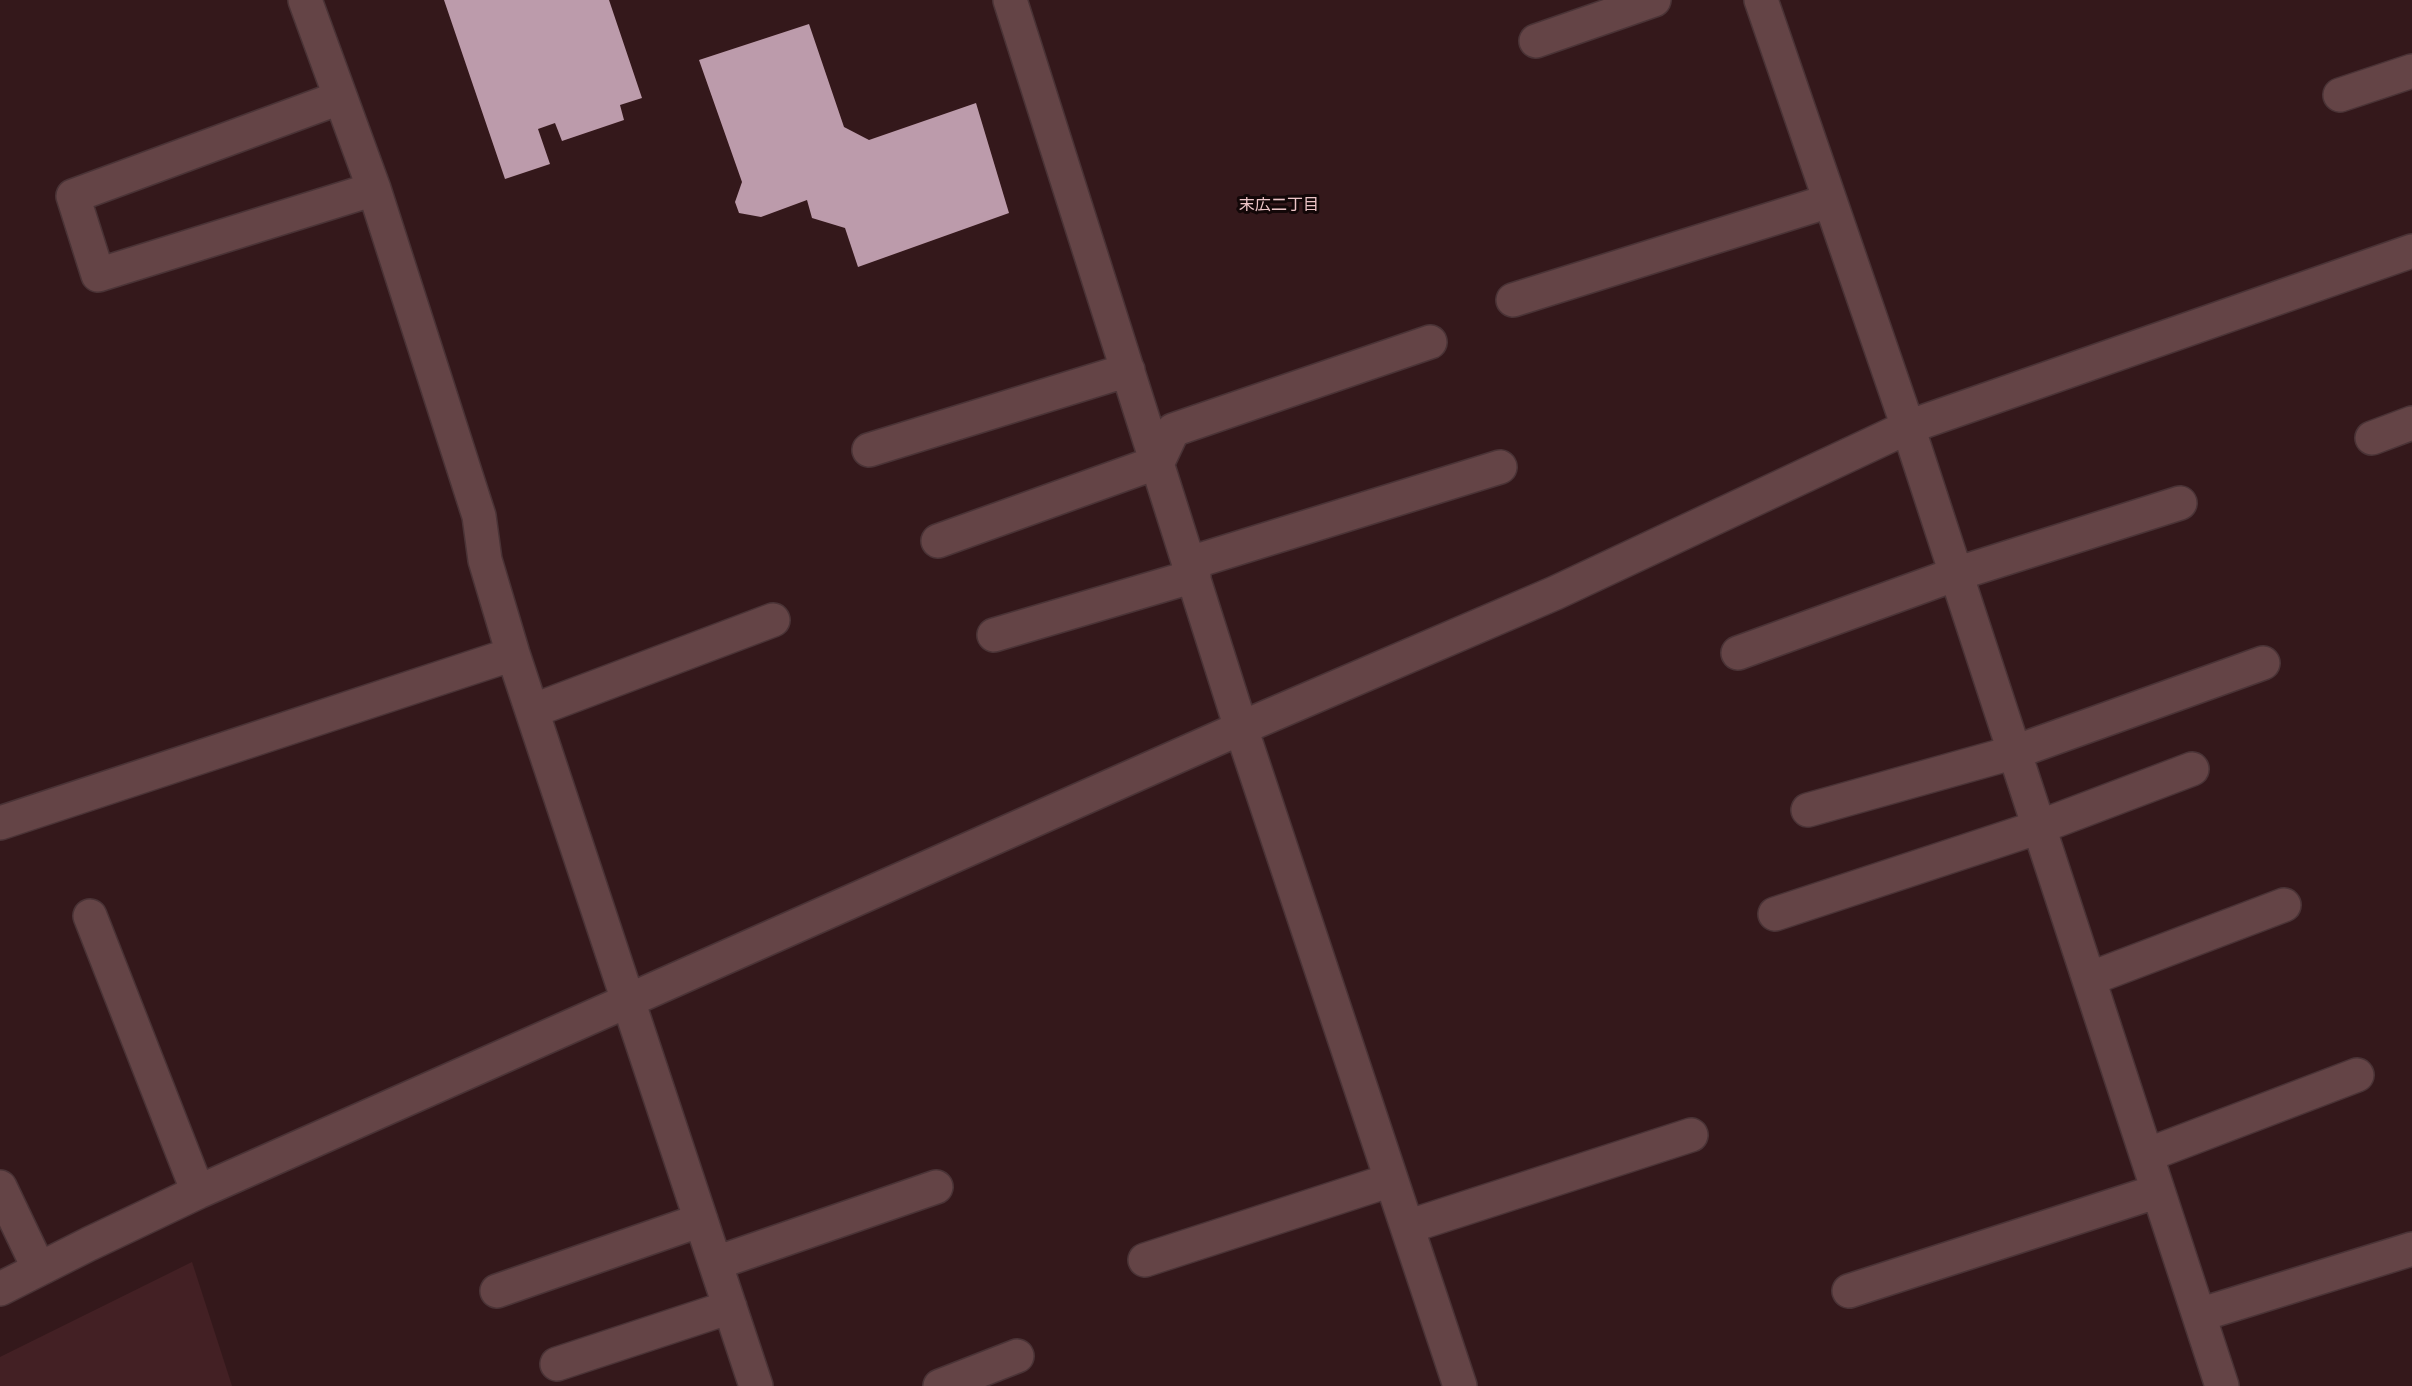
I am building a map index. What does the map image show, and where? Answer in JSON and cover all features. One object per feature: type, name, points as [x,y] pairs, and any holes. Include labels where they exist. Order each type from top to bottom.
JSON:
[{"type":"street","points":[[304,0],[374,189],[480,516],[485,560],[531,711],[756,1386]]},
{"type":"street","points":[[1010,0],[1241,728],[1460,1386]]},
{"type":"street","points":[[1536,41],[1654,0]]},
{"type":"street","points":[[1761,0],[1908,427],[2222,1386]]},
{"type":"street","points":[[2340,95],[2412,71]]},
{"type":"street","points":[[339,98],[73,196],[98,275],[374,189]]},
{"type":"street","points":[[1514,300],[1829,201]]},
{"type":"street","points":[[0,1289],[198,1192],[1241,728],[1555,593],[1908,427],[2412,251]]},
{"type":"street","points":[[938,541],[1158,462],[1173,430],[1430,342]]},
{"type":"street","points":[[870,450],[1128,370]]},
{"type":"street","points":[[2372,438],[2412,423]]},
{"type":"street","points":[[994,635],[1500,467]]},
{"type":"street","points":[[1738,653],[1956,574],[2180,502]]},
{"type":"street","points":[[531,711],[773,620]]},
{"type":"street","points":[[0,824],[513,654]]},
{"type":"street","points":[[1808,810],[2015,752],[2263,663]]},
{"type":"street","points":[[1775,914],[2039,827],[2192,769]]},
{"type":"street","points":[[2089,979],[2284,905]]},
{"type":"street","points":[[90,915],[198,1192]]},
{"type":"street","points":[[2147,1155],[2357,1075]]},
{"type":"street","points":[[1407,1227],[1691,1135]]},
{"type":"street","points":[[1145,1260],[1391,1180]]},
{"type":"street","points":[[0,1187],[39,1269]]},
{"type":"street","points":[[716,1263],[936,1187]]},
{"type":"street","points":[[1849,1291],[2158,1191]]},
{"type":"street","points":[[497,1291],[701,1220]]},
{"type":"street","points":[[2199,1315],[2412,1249]]},
{"type":"street","points":[[557,1364],[730,1307]]},
{"type":"street","points":[[940,1386],[1017,1356]]},
{"type":"shaded area","points":[[192,1262],[232,1386],[0,1386],[0,1357]]},
{"type":"building","points":[[444,0],[609,0],[642,98],[620,105],[624,120],[562,141],[555,123],[538,129],[550,164],[505,179]]},
{"type":"building","points":[[809,24],[844,127],[869,140],[976,103],[1009,213],[858,267],[845,228],[812,218],[807,200],[761,217],[739,213],[735,202],[742,182],[699,60]]},
{"type":"district","name":"末広二丁目","points":[[1279,205]]}]
